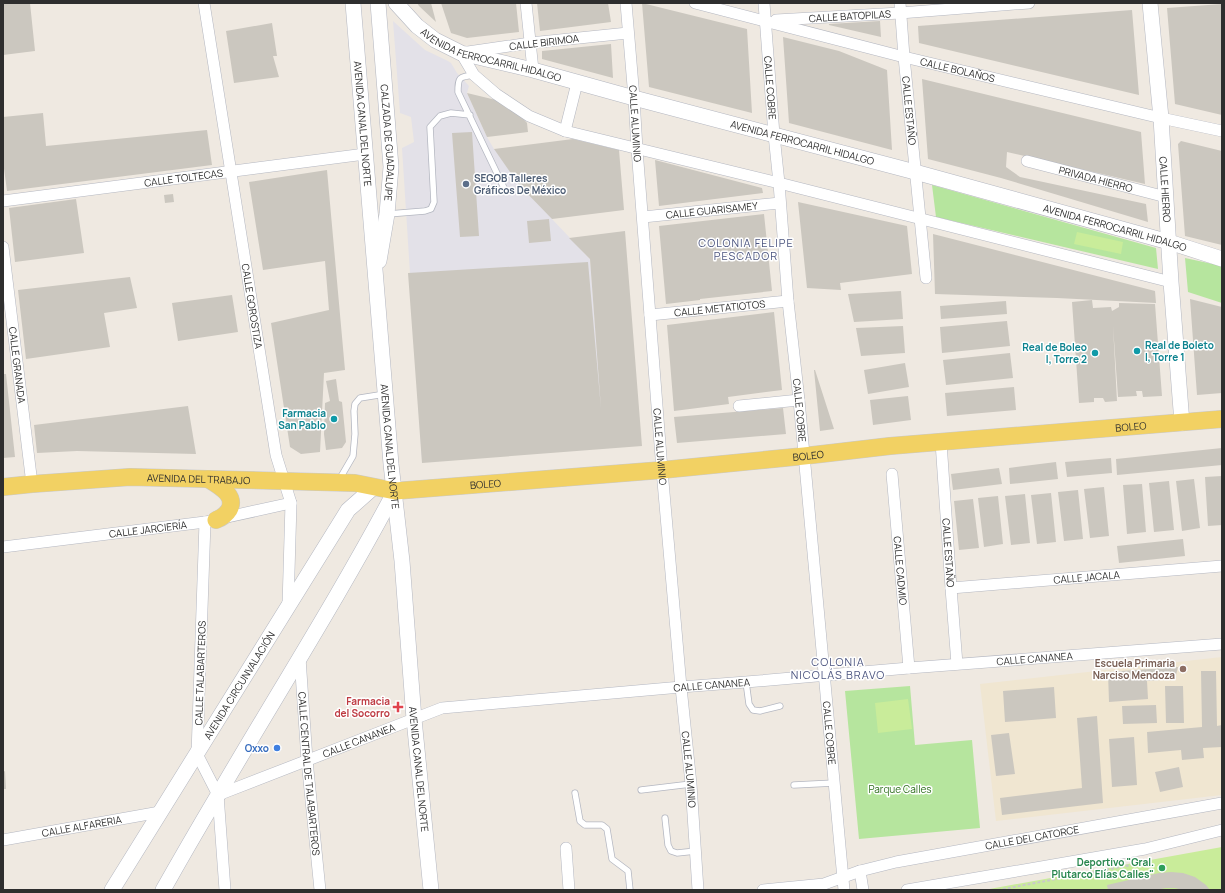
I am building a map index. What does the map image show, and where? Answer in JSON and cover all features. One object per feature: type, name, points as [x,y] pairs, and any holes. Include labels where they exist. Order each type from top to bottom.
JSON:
[{"type":"main road","name":"AVENIDA CANAL DEL NORTE","points":[[352,3],[365,154],[378,215]]},
{"type":"main road","name":"CALZADA DE GUADALUPE","points":[[376,282],[378,215],[391,168],[378,3]]},
{"type":"main road","name":"AVENIDA FERROCARRIL HIDALGO","points":[[396,3],[417,26],[434,40],[461,53],[533,70],[577,83],[915,172],[1169,242],[1222,259]]},
{"type":"main road","name":"CALLE HIERRO","points":[[1150,3],[1160,118],[1182,423]]},
{"type":"main road","name":"AVENIDA CANAL DEL NORTE","points":[[376,282],[391,464],[402,561],[414,719],[431,890]]},
{"type":"main road","name":"BOLEO","points":[[395,491],[662,470],[890,446],[1222,419]]},
{"type":"main road","name":"AVENIDA DEL TRABAJO","points":[[3,487],[130,477],[338,482],[355,483],[395,491]]},
{"type":"main road","points":[[208,479],[223,489],[231,499],[231,505],[228,511],[220,518],[210,521]]},
{"type":"main road","name":"AVENIDA CIRCUNVALACIÓN","points":[[112,890],[348,510],[374,487]]},
{"type":"main road","points":[[163,890],[368,542],[395,491]]},
{"type":"street","name":"CALLE GOROSTIZA","points":[[204,3],[276,455],[292,503],[288,608]]},
{"type":"street","points":[[526,3],[533,70]]},
{"type":"street","name":"CALLE ALUMINIO","points":[[626,3],[662,470],[681,687],[692,784],[698,890]]},
{"type":"street","name":"CALLE BOLAÑOS","points":[[695,3],[904,58],[1160,118],[1222,131]]},
{"type":"street","name":"CALLE COBRE","points":[[764,3],[788,301],[799,400],[834,783],[844,876],[844,890]]},
{"type":"street","name":"CALLE BATOPILAS","points":[[765,21],[900,8],[1029,3]]},
{"type":"street","name":"CALLE ESTAÑO","points":[[900,8],[926,278]]},
{"type":"street","name":"CALLE BIRIMOA","points":[[461,53],[530,43],[628,33]]},
{"type":"street","points":[[461,53],[474,75],[496,94],[529,116],[565,131],[779,183],[1171,282]]},
{"type":"street","points":[[565,131],[577,83]]},
{"type":"street","name":"CALLE TOLTECAS","points":[[3,201],[365,154]]},
{"type":"street","name":"PRIVADA HIERRO","points":[[1027,161],[1166,197]]},
{"type":"street","name":"CALLE GUARISAMEY","points":[[643,217],[780,203]]},
{"type":"street","name":"CALLE GRANADA","points":[[3,247],[32,484]]},
{"type":"street","name":"CALLE METATIOTOS","points":[[650,315],[788,301]]},
{"type":"street","points":[[739,406],[799,400]]},
{"type":"street","name":"CALLE ESTAÑO","points":[[941,442],[957,664]]},
{"type":"street","name":"CALLE CADMIO","points":[[892,474],[909,668]]},
{"type":"street","name":"CALLE JARCIERÍA","points":[[3,547],[210,521],[292,503]]},
{"type":"street","name":"CALLE TALABARTEROS","points":[[210,521],[197,754],[218,795],[225,890]]},
{"type":"street","name":"CALLE JACALA","points":[[951,588],[1222,566]]},
{"type":"street","name":"CALLE CANANEA","points":[[218,795],[442,708],[957,664],[1222,644]]},
{"type":"street","name":"CALLE CENTRAL DE TALABARTEROS","points":[[300,658],[307,760],[320,890]]},
{"type":"street","name":"CALLE DEL CATORCE","points":[[763,890],[824,884],[860,870],[896,862],[1222,803]]},
{"type":"street","name":"CALLE ALFARERIA","points":[[3,840],[160,812]]},
{"type":"street","points":[[907,890],[1145,849],[1222,830]]},
{"type":"street","points":[[566,848],[569,890]]},
{"type":"street","points":[[860,870],[863,890]]},
{"type":"lane","points":[[474,75],[462,76],[459,79],[458,92],[505,190]]},
{"type":"lane","points":[[378,215],[425,211],[431,208],[434,202],[430,127],[440,116],[451,113],[470,115]]},
{"type":"lane","points":[[338,482],[353,456],[355,404],[360,398],[386,394]]},
{"type":"lane","points":[[746,682],[749,704],[753,710],[760,711],[780,706]]},
{"type":"lane","points":[[794,785],[834,783]]},
{"type":"lane","points":[[641,790],[692,784]]},
{"type":"lane","points":[[575,793],[580,821],[585,825],[602,825],[607,829],[612,858],[628,871],[630,890]]},
{"type":"lane","points":[[665,818],[668,845],[671,851],[677,853],[696,851]]},
{"type":"path","points":[[998,890],[1147,862],[1145,849]]},
{"type":"shaded area","points":[[393,21],[425,50],[451,63],[457,73],[469,86],[467,93],[494,149],[552,219],[590,259],[604,448],[422,461],[402,148],[414,142],[411,117],[400,113]]},
{"type":"shaded area","points":[[1222,657],[1222,795],[996,821],[980,684]]},
{"type":"green space","points":[[932,185],[1156,248],[1158,269],[936,217]]},
{"type":"green space","points":[[1077,232],[1123,242],[1121,254],[1074,244]]},
{"type":"green space","points":[[1185,258],[1222,266],[1222,303],[1188,292]]},
{"type":"green space","name":"Parque Calles","points":[[910,686],[915,745],[972,740],[980,828],[859,839],[845,691]]},
{"type":"green space","points":[[908,699],[912,729],[878,733],[875,703]]},
{"type":"green space","name":"Deportivo \"Gral. Plutarco Elías Calles\"","points":[[1222,847],[1222,890],[984,890]]},
{"type":"building","points":[[3,3],[30,3],[35,51],[3,55]]},
{"type":"building","points":[[417,3],[431,3],[436,22],[419,6]]},
{"type":"building","points":[[441,3],[516,3],[519,32],[467,38],[451,33]]},
{"type":"building","points":[[537,3],[608,3],[611,22],[540,31]]},
{"type":"building","points":[[642,3],[747,29],[752,113],[649,87]]},
{"type":"building","points":[[1222,4],[1222,115],[1175,104],[1167,8]]},
{"type":"building","points":[[1132,10],[1139,95],[919,43],[918,26]]},
{"type":"building","points":[[880,21],[881,37],[829,25],[829,24]]},
{"type":"building","points":[[272,23],[277,56],[273,56],[279,77],[234,83],[226,31]]},
{"type":"building","points":[[783,37],[839,51],[887,70],[892,150],[789,123]]},
{"type":"building","points":[[611,44],[613,78],[542,59],[542,51]]},
{"type":"building","points":[[922,79],[1141,132],[1145,184],[1007,152],[1006,167],[1020,177],[1146,204],[1148,222],[1001,178],[928,159]]},
{"type":"building","points":[[467,93],[496,100],[520,115],[527,123],[528,132],[487,137]]},
{"type":"building","points":[[43,113],[46,146],[207,130],[212,165],[7,191],[3,161],[3,117]]},
{"type":"building","name":"SEGOB Talleres Gráficos De México","points":[[472,132],[479,236],[460,237],[452,133]]},
{"type":"building","points":[[573,139],[619,150],[624,210],[552,219],[519,185],[494,149]]},
{"type":"building","points":[[1181,141],[1222,151],[1222,245],[1185,236],[1178,144]]},
{"type":"building","points":[[655,160],[762,188],[763,193],[659,206]]},
{"type":"building","points":[[327,170],[345,370],[324,373],[320,452],[301,454],[290,447],[271,323],[329,310],[325,261],[263,270],[249,182]]},
{"type":"building","points":[[173,194],[174,202],[165,203],[164,195]]},
{"type":"building","points":[[76,199],[84,253],[15,262],[9,208]]},
{"type":"building","points":[[798,202],[907,226],[912,274],[840,283],[841,290],[807,288]]},
{"type":"building","points":[[764,214],[772,291],[666,304],[659,226]]},
{"type":"building","points":[[549,219],[551,241],[529,243],[527,221]]},
{"type":"building","points":[[625,231],[642,446],[422,463],[408,273],[588,262],[601,409],[590,259],[569,238]]},
{"type":"building","points":[[933,234],[1155,291],[1156,303],[935,294]]},
{"type":"building","points":[[130,277],[137,308],[104,313],[110,347],[26,359],[18,290]]},
{"type":"building","points":[[901,291],[903,319],[854,322],[848,294]]},
{"type":"building","points":[[232,295],[238,332],[178,341],[172,303]]},
{"type":"building","points":[[1190,299],[1222,307],[1222,393],[1197,395]]},
{"type":"building","points":[[1092,300],[1093,308],[1111,307],[1112,311],[1119,307],[1119,303],[1155,304],[1162,396],[1143,397],[1142,391],[1136,391],[1137,396],[1118,397],[1113,326],[1117,401],[1105,402],[1103,398],[1094,398],[1094,402],[1079,403],[1072,302]]},
{"type":"building","points":[[1006,301],[1007,314],[941,319],[940,306]]},
{"type":"building","points":[[774,312],[782,390],[728,397],[729,404],[674,411],[667,325]]},
{"type":"building","points":[[1007,321],[1010,346],[942,353],[940,327]]},
{"type":"building","points":[[903,326],[905,353],[861,356],[856,328]]},
{"type":"building","points":[[1010,353],[1013,378],[946,385],[943,360]]},
{"type":"building","points":[[905,363],[909,387],[868,394],[864,370]]},
{"type":"building","points":[[815,370],[834,429],[820,431]]},
{"type":"building","points":[[3,374],[6,374],[15,457],[3,458]]},
{"type":"building","name":"Farmacia San Pablo","points":[[336,379],[339,401],[342,402],[346,442],[342,448],[326,450],[324,434],[325,403],[330,401],[326,381]]},
{"type":"building","points":[[1014,387],[1016,410],[947,416],[945,393]]},
{"type":"building","points":[[908,396],[911,420],[873,425],[870,400]]},
{"type":"building","points":[[188,406],[196,454],[77,451],[37,453],[34,425]]},
{"type":"building","points":[[783,408],[786,434],[677,443],[674,417]]},
{"type":"building","points":[[1222,448],[1222,465],[1117,475],[1116,459]]},
{"type":"building","points":[[1111,458],[1112,473],[1067,477],[1065,462]]},
{"type":"building","points":[[1056,462],[1058,479],[1010,484],[1009,468]]},
{"type":"building","points":[[999,468],[1002,484],[953,490],[951,474]]},
{"type":"building","points":[[1222,476],[1222,525],[1208,526],[1205,477]]},
{"type":"building","points":[[1194,479],[1200,528],[1182,531],[1176,481]]},
{"type":"building","points":[[1169,481],[1174,530],[1154,532],[1149,483]]},
{"type":"building","points":[[1142,484],[1146,532],[1127,534],[1123,485]]},
{"type":"building","points":[[1104,487],[1109,536],[1090,538],[1084,489]]},
{"type":"building","points":[[1078,490],[1083,539],[1064,541],[1058,492]]},
{"type":"building","points":[[1051,493],[1056,542],[1037,544],[1031,495]]},
{"type":"building","points":[[1025,494],[1030,543],[1011,545],[1005,496]]},
{"type":"building","points":[[998,496],[1003,544],[984,547],[978,498]]},
{"type":"building","points":[[973,499],[979,548],[959,550],[954,501]]},
{"type":"building","points":[[1183,539],[1185,556],[1119,563],[1117,546]]},
{"type":"building","points":[[1178,667],[1175,679],[1147,681],[1148,699],[1109,702],[1108,672]]},
{"type":"building","points":[[1201,671],[1216,671],[1217,726],[1222,725],[1222,747],[1203,748],[1204,758],[1182,760],[1181,750],[1148,753],[1147,732],[1202,727]]},
{"type":"building","points":[[1165,686],[1183,686],[1184,723],[1166,723]]},
{"type":"building","points":[[1054,687],[1056,718],[1005,722],[1003,691]]},
{"type":"building","points":[[1156,705],[1157,723],[1123,724],[1122,706]]},
{"type":"building","points":[[1097,716],[1103,803],[1002,815],[1000,798],[1082,788],[1077,718]]},
{"type":"building","points":[[1009,733],[1015,774],[996,776],[991,735]]},
{"type":"building","points":[[1134,737],[1137,785],[1112,787],[1109,739]]},
{"type":"building","points":[[1179,767],[1183,787],[1160,792],[1155,772]]},
{"type":"building","points":[[5,771],[6,789],[3,789],[3,772]]},
{"type":"building","points":[[1159,873],[1183,873],[1195,877],[1210,890],[1183,890],[1166,888],[1155,890],[1108,890],[1107,885]]},
{"type":"place","name":"SEGOB Talleres Gráficos De México","points":[[466,184]]},
{"type":"place","name":"Real de Boleto I, Torre 1","points":[[1137,351]]},
{"type":"place","name":"Real de Boleo I, Torre 2","points":[[1095,353]]},
{"type":"place","name":"Farmacia San Pablo","points":[[334,419]]},
{"type":"place","name":"Escuela Primaria Narciso Mendoza","points":[[1183,669]]},
{"type":"place","name":"Farmacia del Socorro","points":[[398,707]]},
{"type":"place","name":"Oxxo","points":[[277,748]]},
{"type":"place","name":"Deportivo \"Gral. Plutarco Elías Calles\"","points":[[1162,868]]},
{"type":"district","name":"COLONIA FELIPE PESCADOR","points":[[746,248]]},
{"type":"district","name":"COLONIA NICOLÁS BRAVO","points":[[838,667]]}]
